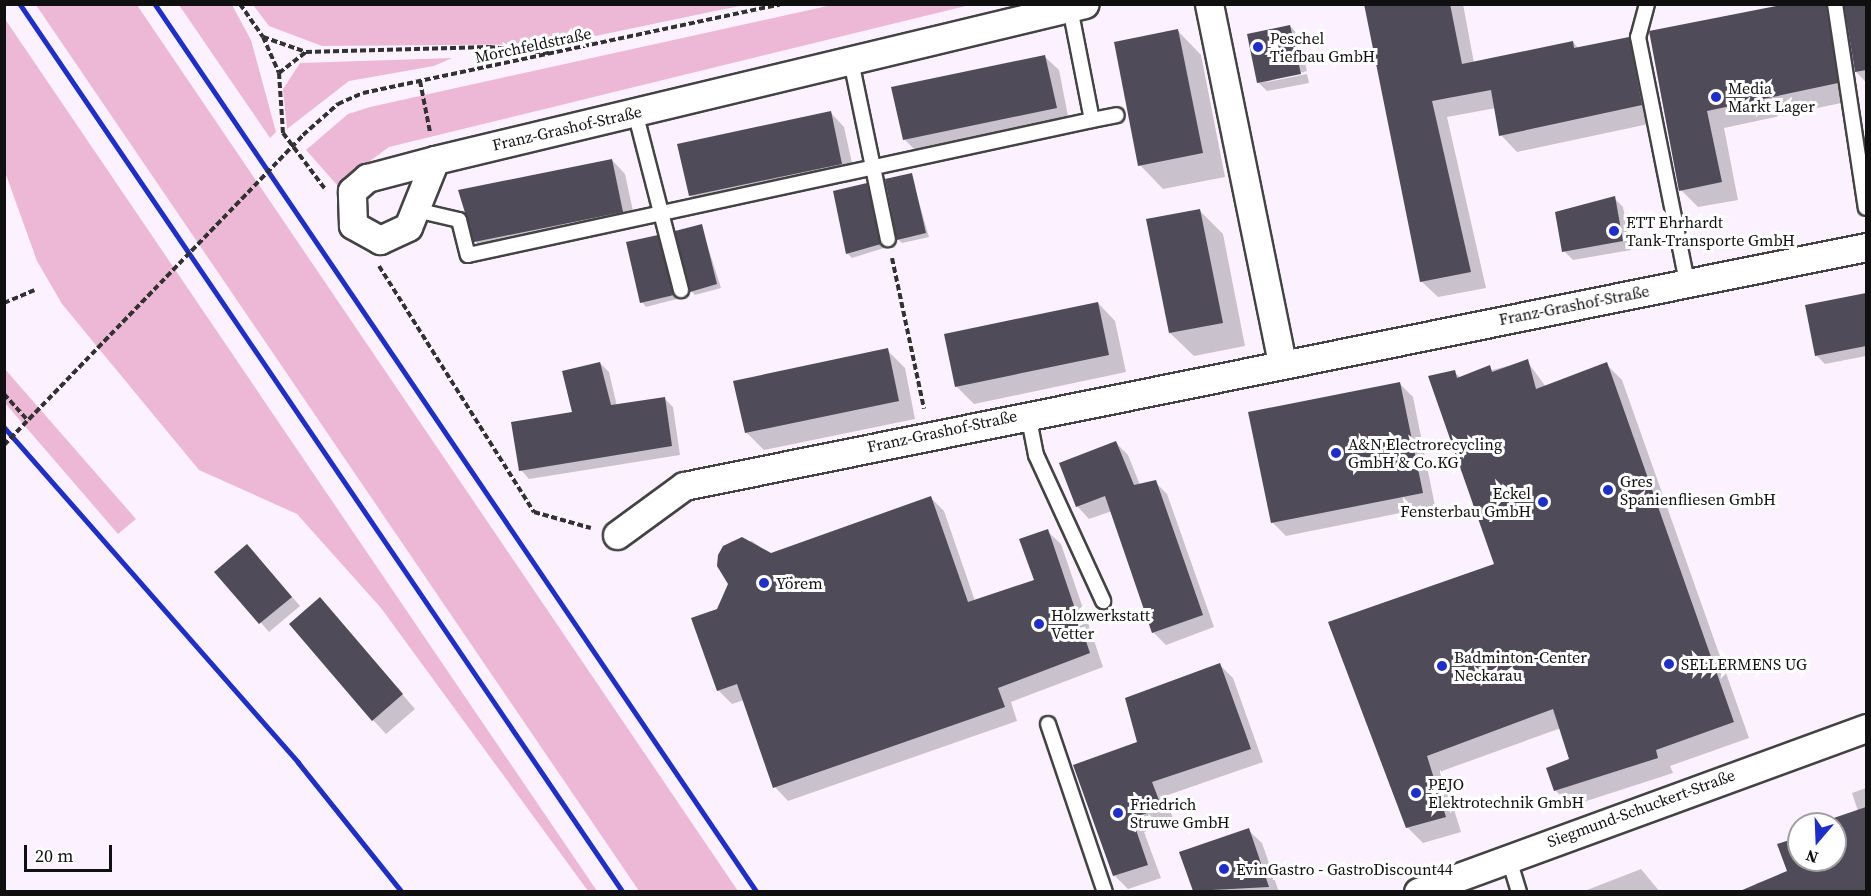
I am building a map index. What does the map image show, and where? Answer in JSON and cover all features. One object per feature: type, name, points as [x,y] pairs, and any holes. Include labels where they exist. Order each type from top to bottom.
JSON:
[{"type":"street","points":[[1209,4],[1282,363]]},
{"type":"street","name":"Franz-Grashof-Straße","points":[[353,225],[352,191],[367,178],[1077,6]]},
{"type":"street","points":[[353,225],[380,240],[396,237],[408,227],[435,160]]},
{"type":"street","name":"Franz-Grashof-Straße","points":[[617,535],[684,486],[929,433],[1866,247]]},
{"type":"street","name":"Siegmund-Schuckert-Straße","points":[[1418,891],[1508,856],[1866,728]]},
{"type":"lane","points":[[1647,4],[1638,37],[1688,283]]},
{"type":"lane","points":[[1835,4],[1866,208]]},
{"type":"lane","points":[[1077,6],[1092,120]]},
{"type":"lane","points":[[851,61],[888,239]]},
{"type":"lane","points":[[635,112],[681,290]]},
{"type":"lane","points":[[416,210],[459,220],[468,255],[662,215],[1117,115]]},
{"type":"lane","points":[[1028,414],[1036,455],[1103,601]]},
{"type":"lane","points":[[1048,724],[1105,891]]},
{"type":"lane","points":[[1508,856],[1519,891]]},
{"type":"path","points":[[240,4],[263,37],[279,73],[283,133],[353,225],[534,512],[617,535]]},
{"type":"path","name":"Morchfeldstraße","points":[[4,445],[303,135],[338,104],[420,81],[780,4]]},
{"type":"path","points":[[263,37],[306,52],[489,47],[553,53]]},
{"type":"path","points":[[279,73],[306,52]]},
{"type":"path","points":[[420,81],[435,160]]},
{"type":"path","points":[[898,283],[929,433]]},
{"type":"path","points":[[4,303],[34,290]]},
{"type":"path","points":[[4,394],[28,421]]},
{"type":"shaded area","points":[[36,5],[137,5],[738,891],[639,891]]},
{"type":"shaded area","points":[[179,5],[232,5],[251,40],[276,132],[270,138]]},
{"type":"shaded area","points":[[253,5],[744,5],[557,44],[322,46],[269,26]]},
{"type":"shaded area","points":[[832,5],[970,5],[389,147],[337,185],[306,150],[348,114],[370,107]]},
{"type":"shaded area","points":[[5,19],[597,891],[588,891],[381,608],[297,514],[199,470],[62,304],[37,261],[5,172]]},
{"type":"shaded area","points":[[452,58],[434,66],[349,81],[287,129],[283,89],[300,63]]},
{"type":"shaded area","points":[[4,368],[136,519],[118,534],[5,403]]},
{"type":"building","points":[[1364,4],[1450,4],[1462,64],[1573,41],[1574,48],[1629,37],[1642,105],[1499,136],[1491,90],[1432,101],[1471,272],[1420,282]]},
{"type":"building","name":"Media Markt Lager","points":[[1787,4],[1826,4],[1838,83],[1707,111],[1722,182],[1679,191],[1649,31]]},
{"type":"building","points":[[1844,4],[1866,4],[1866,70],[1855,72]]},
{"type":"building","points":[[1290,25],[1301,74],[1257,83],[1247,34]]},
{"type":"building","points":[[1178,29],[1203,153],[1138,166],[1114,42]]},
{"type":"building","points":[[1045,55],[1057,108],[903,140],[891,87]]},
{"type":"building","points":[[831,111],[842,164],[689,196],[677,144]]},
{"type":"building","points":[[612,159],[623,212],[474,242],[458,190]]},
{"type":"building","points":[[912,173],[926,233],[897,240],[885,179]]},
{"type":"building","points":[[867,183],[881,244],[846,254],[833,191]]},
{"type":"building","points":[[1615,196],[1623,241],[1562,252],[1555,212]]},
{"type":"building","points":[[1200,209],[1223,323],[1169,333],[1146,219]]},
{"type":"building","points":[[702,224],[717,284],[690,292],[675,231]]},
{"type":"building","points":[[658,235],[674,295],[640,303],[626,242]]},
{"type":"building","points":[[1866,293],[1866,346],[1815,356],[1805,305]]},
{"type":"building","points":[[1098,302],[1109,355],[955,387],[944,334]]},
{"type":"building","points":[[888,348],[899,401],[745,433],[733,381]]},
{"type":"building","points":[[1528,359],[1536,389],[1607,362],[1734,722],[1656,750],[1658,758],[1554,791],[1546,768],[1569,759],[1553,709],[1427,756],[1446,817],[1406,828],[1328,622],[1494,564],[1428,376],[1455,370],[1457,378],[1490,365],[1492,372]]},
{"type":"building","points":[[600,362],[611,405],[665,397],[672,446],[519,471],[511,422],[572,412],[562,371]]},
{"type":"building","name":"A&N Electrorecycling GmbH & Co.KG","points":[[1400,382],[1423,493],[1271,523],[1248,412]]},
{"type":"building","points":[[1116,441],[1134,485],[1156,480],[1203,615],[1152,633],[1105,496],[1076,507],[1059,463]]},
{"type":"building","points":[[931,496],[968,602],[1034,580],[1019,539],[1048,529],[1090,653],[998,688],[1005,707],[773,788],[737,684],[717,691],[691,618],[717,609],[728,584],[717,566],[718,555],[723,546],[742,537],[771,553]]},
{"type":"building","points":[[247,544],[292,597],[259,624],[214,572]]},
{"type":"building","points":[[320,597],[403,694],[372,721],[289,624]]},
{"type":"building","points":[[1220,663],[1251,749],[1152,782],[1162,808],[1132,818],[1148,865],[1113,876],[1073,765],[1137,742],[1125,698]]},
{"type":"building","points":[[1866,807],[1866,891],[1740,891],[1787,871],[1847,872],[1847,813]]},
{"type":"building","name":"EvinGastro - GastroDiscount44","points":[[1249,828],[1269,887],[1193,891],[1179,852]]},
{"type":"building","points":[[1787,841],[1787,871],[1777,844]]},
{"type":"railway","points":[[20,4],[623,892]]},
{"type":"railway","points":[[155,4],[757,892]]},
{"type":"railway","points":[[4,427],[298,762],[402,892]]},
{"type":"place","name":"Peschel Tiefbau GmbH","points":[[1258,47]]},
{"type":"place","name":"Media Markt Lager","points":[[1716,97]]},
{"type":"place","name":"ETT Ehrhardt Tank-Transporte GmbH","points":[[1614,231]]},
{"type":"place","name":"A&N Electrorecycling GmbH & Co.KG","points":[[1336,453]]},
{"type":"place","name":"Gres Spanienfliesen GmbH","points":[[1608,490]]},
{"type":"place","name":"Eckel Fensterbau GmbH","points":[[1543,502]]},
{"type":"place","name":"Yörem","points":[[764,583]]},
{"type":"place","name":"Holzwerkstatt Vetter","points":[[1039,624]]},
{"type":"place","name":"SELLERMENS UG","points":[[1669,664]]},
{"type":"place","name":"Badminton-Center Neckarau","points":[[1442,666]]},
{"type":"place","name":"PEJO Elektrotechnik GmbH","points":[[1416,793]]},
{"type":"place","name":"Friedrich Struwe GmbH","points":[[1118,813]]},
{"type":"place","name":"EvinGastro - GastroDiscount44","points":[[1224,869]]}]
